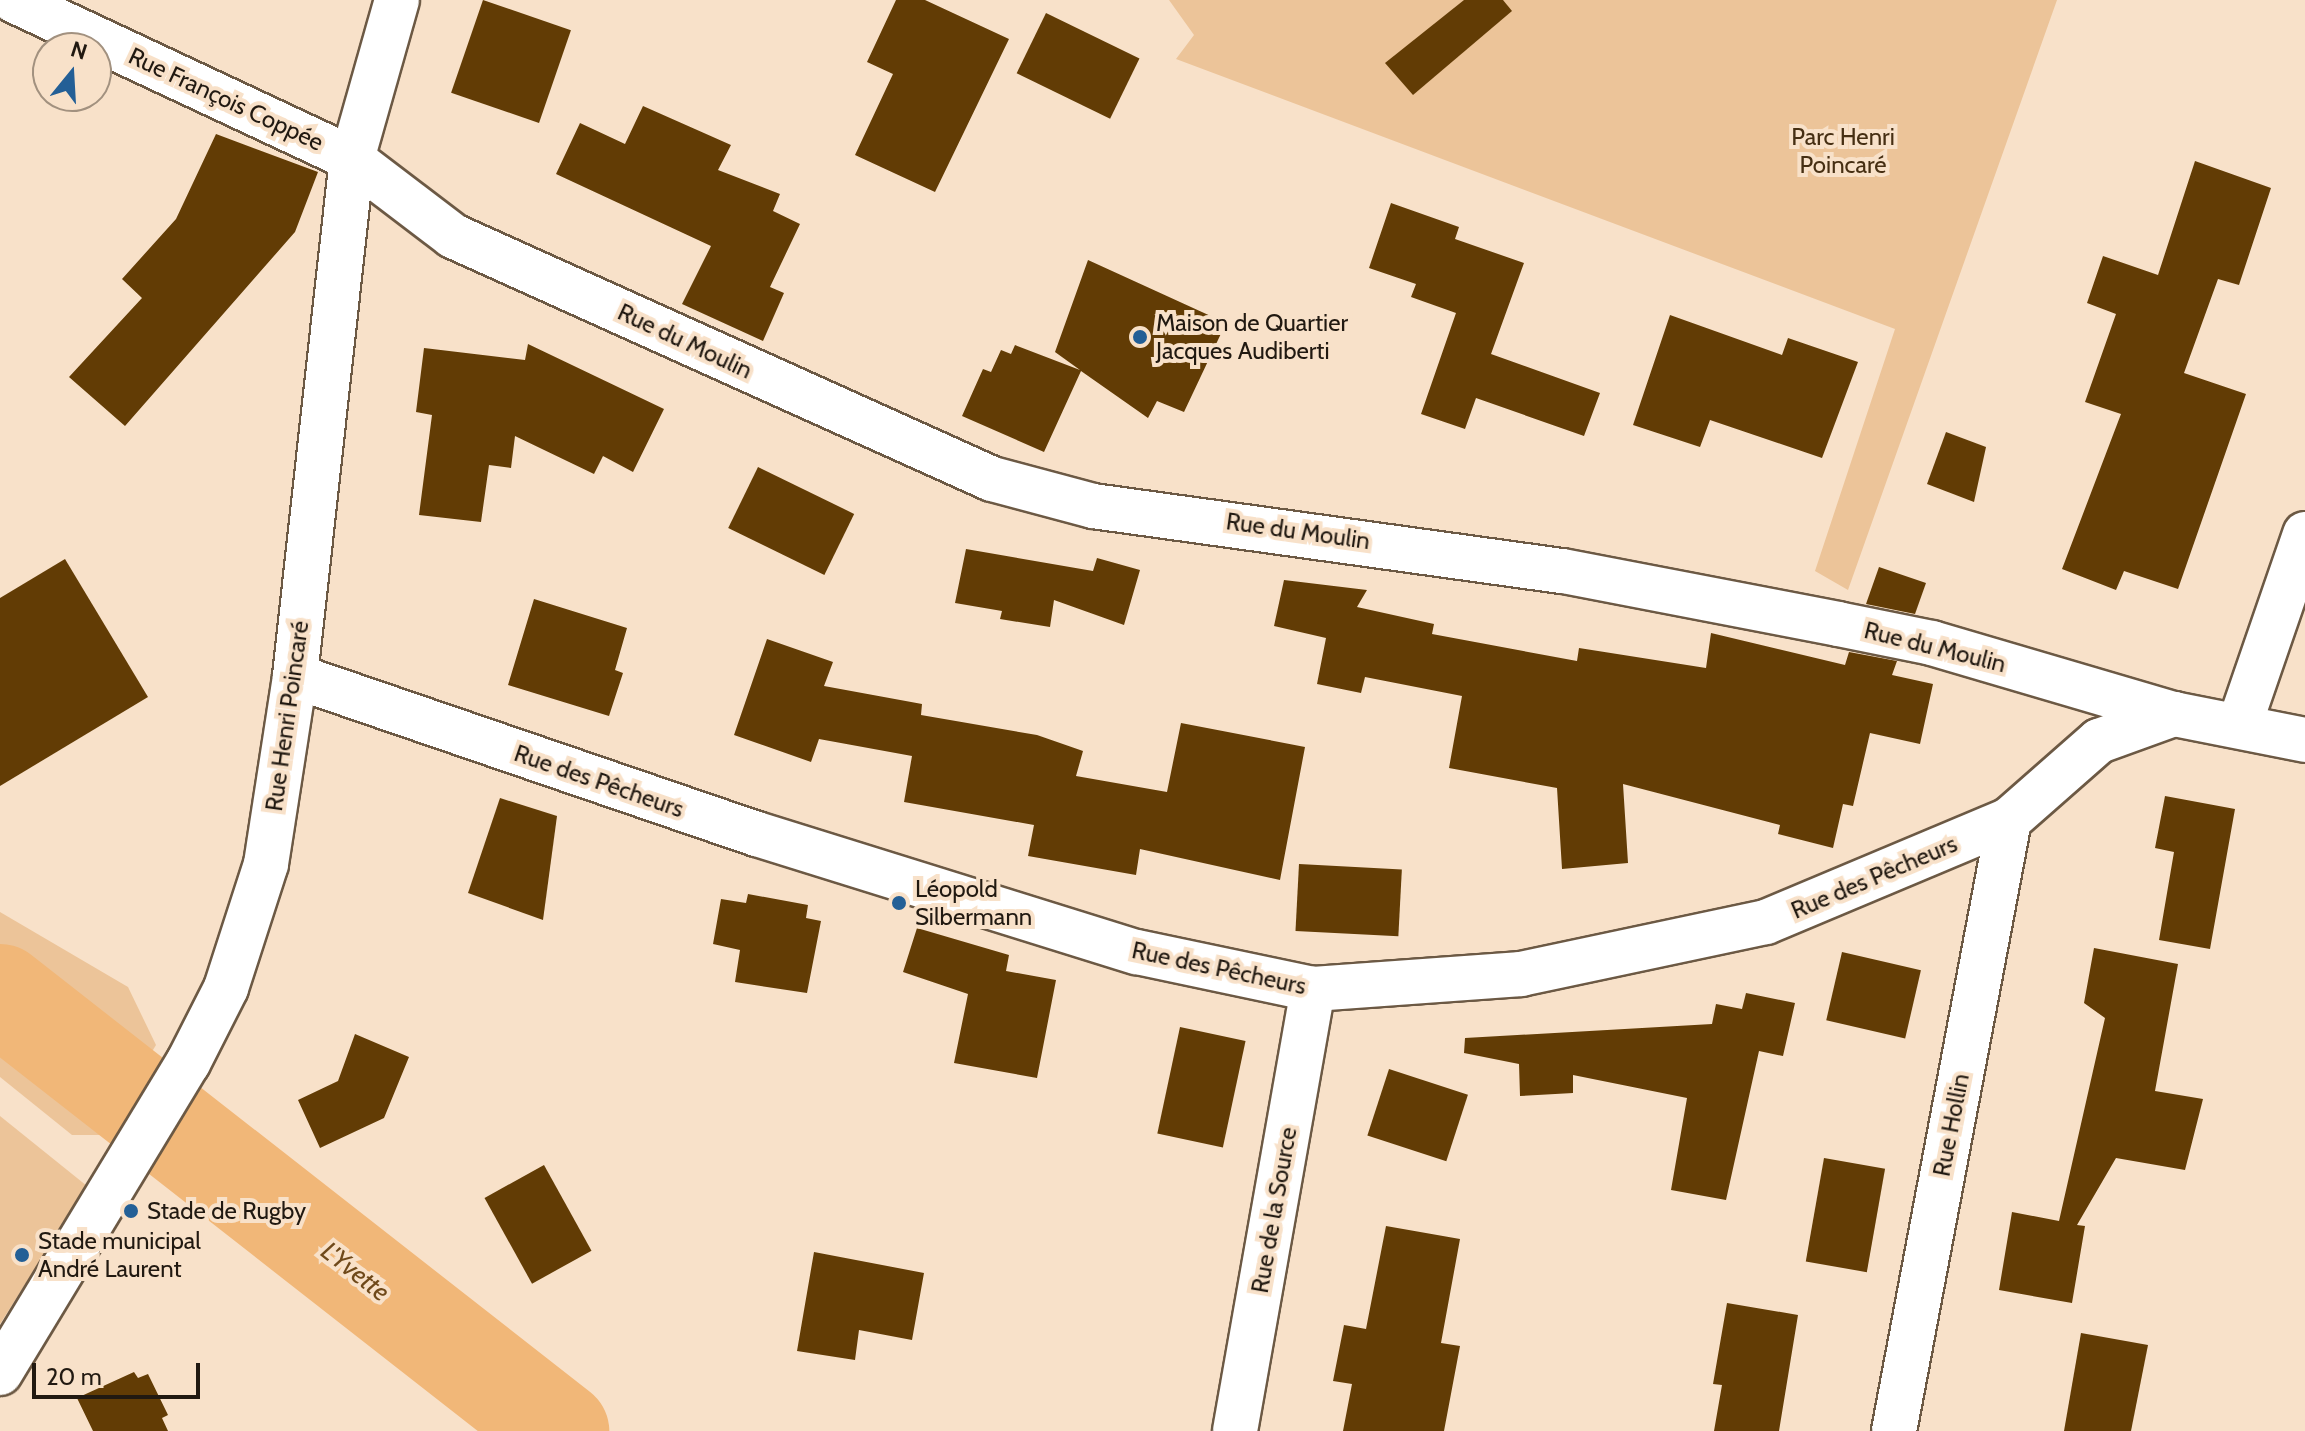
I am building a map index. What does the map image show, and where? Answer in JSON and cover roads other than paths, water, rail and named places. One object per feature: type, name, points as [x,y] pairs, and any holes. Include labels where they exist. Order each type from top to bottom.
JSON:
[{"type":"street","name":"Rue François Coppée","points":[[13,0],[352,159]]},
{"type":"street","name":"Rue Henri Poincaré","points":[[0,1373],[188,1063],[226,988],[266,864],[295,676],[352,159],[397,0]]},
{"type":"street","name":"Rue du Moulin","points":[[352,159],[453,236],[992,479],[1093,506],[1563,571],[1853,627],[1932,643],[2174,714],[2305,740]]},
{"type":"street","points":[[2239,726],[2305,534]]},
{"type":"street","name":"Rue des Pêcheurs","points":[[295,676],[757,834],[1122,947],[1313,989],[1521,974],[1766,922],[2009,820],[2099,741],[2174,714]]},
{"type":"street","name":"Rue Hollin","points":[[1894,1431],[2009,820]]},
{"type":"street","name":"Rue de la Source","points":[[1235,1431],[1313,989]]},
{"type":"waterway","name":"L'Yvette","points":[[0,994],[559,1431]]},
{"type":"place","name":"Maison de Quartier Jacques Audiberti","points":[[1140,337]]},
{"type":"place","name":"Léopold Silbermann","points":[[899,903]]},
{"type":"place","name":"Stade de Rugby","points":[[131,1211]]},
{"type":"place","name":"Stade municipal André Laurent","points":[[22,1255]]},
{"type":"park label","name":"Parc Henri Poincaré","points":[[1843,151]]}]
